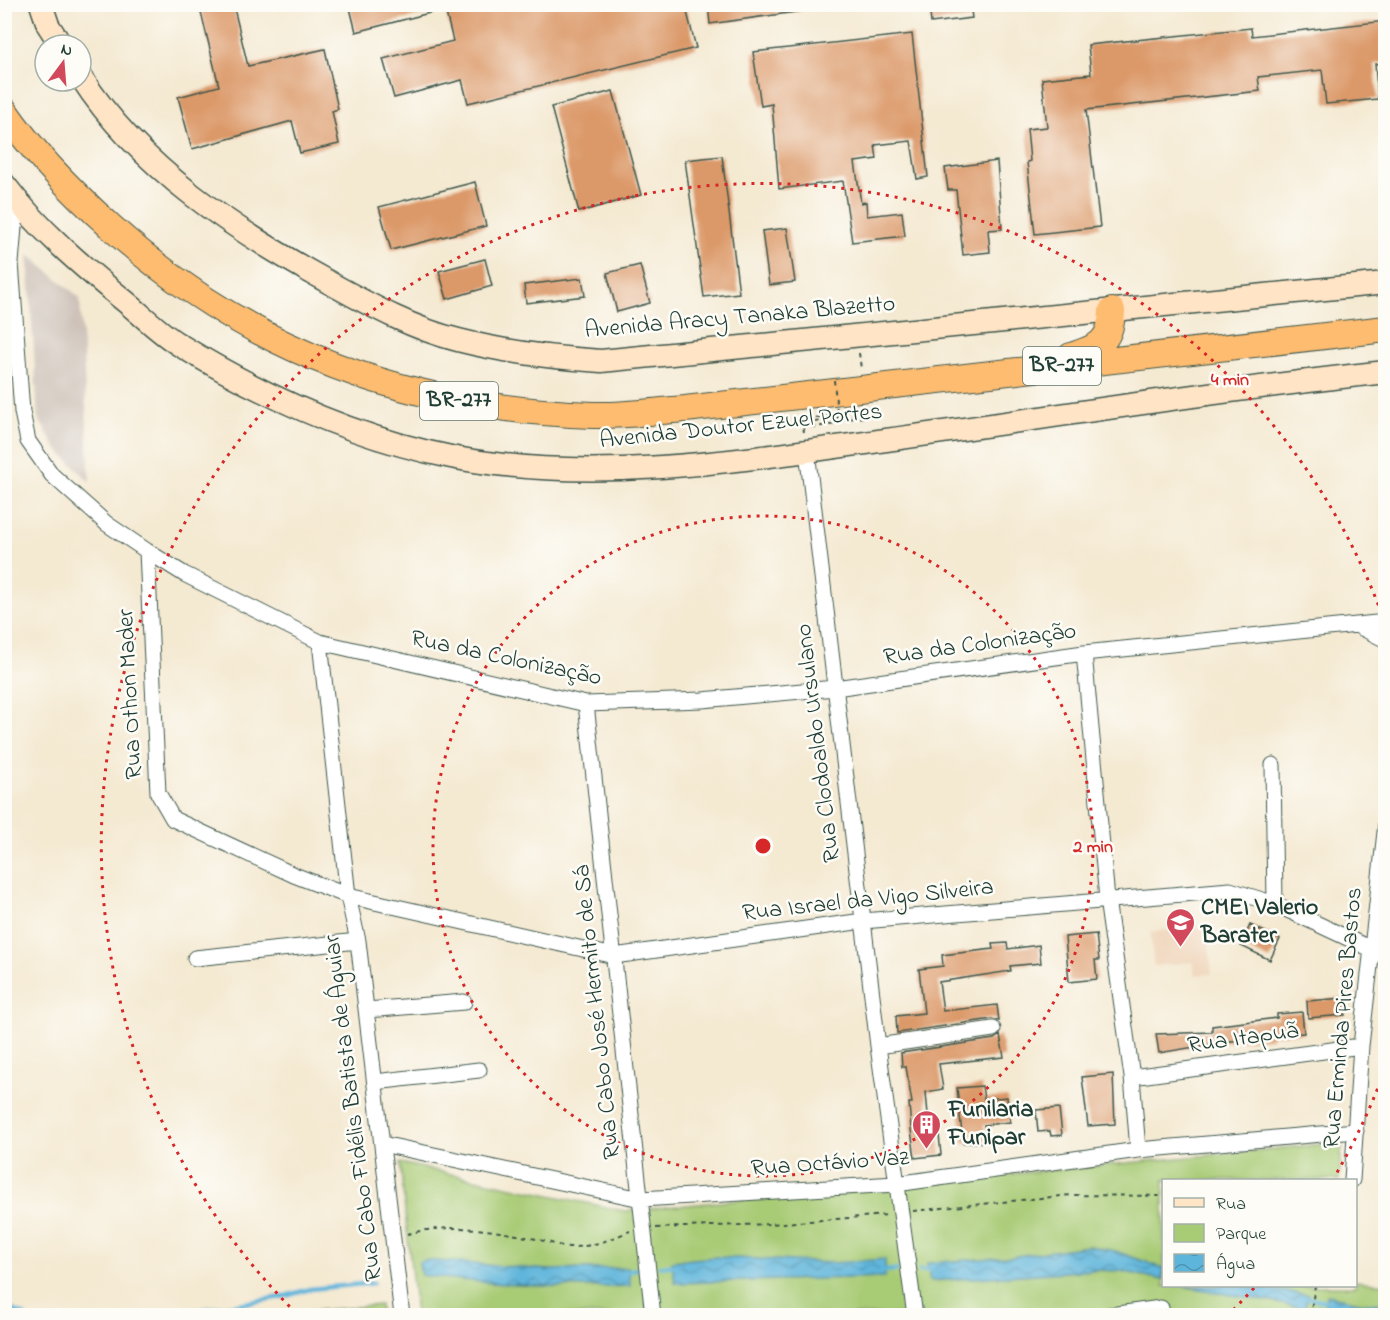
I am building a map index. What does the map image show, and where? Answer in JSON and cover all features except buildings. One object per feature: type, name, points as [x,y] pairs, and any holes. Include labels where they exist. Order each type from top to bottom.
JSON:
[{"type":"highway","name":"BR-277","points":[[4,110],[47,165],[83,202],[164,273],[209,305],[293,350],[387,384],[435,397],[537,411],[597,415],[685,409],[1386,329]]},
{"type":"highway","points":[[1010,373],[1099,345],[1111,327],[1112,311]]},
{"type":"main road","points":[[42,4],[48,25],[53,33]]},
{"type":"main road","name":"Avenida Aracy Tanaka Blazetto","points":[[93,92],[133,141],[191,195],[237,228],[378,310],[456,339],[542,357],[601,361],[1386,283]]},
{"type":"main road","name":"Avenida Doutor Ezuel Portes","points":[[4,184],[20,205],[90,273],[175,342],[264,391],[361,433],[452,457],[533,466],[615,470],[807,451],[1386,372]]},
{"type":"street","name":"Rua da Colonização","points":[[20,205],[14,227],[11,263],[22,412],[28,441],[52,475],[107,524],[184,574],[320,642],[586,704],[702,700],[835,688],[1084,653],[1386,622]]},
{"type":"street","name":"Rua Clodoaldo Ursulano","points":[[807,451],[878,1046],[915,1316]]},
{"type":"street","name":"Rua Othon Mader","points":[[147,551],[158,793],[173,819],[294,875],[348,896]]},
{"type":"street","points":[[1356,625],[1386,640]]},
{"type":"street","name":"Rua Cabo Fidélis Batista de Águiar","points":[[320,642],[348,896],[358,941],[367,1010],[402,1316]]},
{"type":"street","points":[[1084,653],[1107,899],[1132,1077],[1138,1150]]},
{"type":"street","name":"Rua Cabo José Hermito de Sá","points":[[586,704],[653,1316]]},
{"type":"street","points":[[1273,765],[1275,904]]},
{"type":"street","name":"Rua Erminda Pires Bastos","points":[[1352,1179],[1361,1046],[1379,952],[1386,823]]},
{"type":"street","name":"Rua Israel da Vigo Silveira","points":[[348,896],[614,956],[863,921],[1230,890],[1275,904],[1379,952]]},
{"type":"street","points":[[195,958],[358,941]]},
{"type":"street","points":[[367,1010],[464,1002]]},
{"type":"street","points":[[878,1046],[993,1029]]},
{"type":"street","name":"Rua Itapuã","points":[[1132,1077],[1361,1046]]},
{"type":"street","points":[[375,1082],[478,1070]]},
{"type":"street","name":"Rua Octávio Vaz","points":[[382,1144],[641,1199],[896,1184],[1138,1150],[1356,1131]]},
{"type":"street","points":[[1102,1316],[1161,1312]]},
{"type":"path","points":[[807,451],[802,419],[864,413],[865,417],[813,422],[813,427],[838,424],[834,380]]},
{"type":"path","points":[[393,1238],[431,1228],[453,1227],[530,1237],[570,1247],[593,1245],[644,1227],[771,1224],[1071,1195],[1162,1196]]},
{"type":"path","points":[[1310,1316],[1315,1288]]},
{"type":"shaded area","points":[[28,254],[80,298],[90,482],[56,448],[38,418]]},
{"type":"shaded area","name":"CMEI Valerio Barater","points":[[1207,926],[1212,974],[1195,975],[1193,962],[1154,966],[1150,932]]},
{"type":"green space","points":[[1325,1144],[1342,1146],[1339,1179],[1162,1179],[1162,1287],[1357,1287],[1357,1281],[1385,1284],[1385,1315],[416,1315],[400,1163],[624,1211]]},
{"type":"green space","points":[[380,1305],[381,1315],[267,1315]]},
{"type":"water","points":[[1089,1246],[1115,1251],[1162,1268],[1162,1280],[1121,1271],[1095,1270],[930,1281],[927,1263],[1009,1257]]},
{"type":"water","points":[[716,1257],[833,1263],[885,1259],[885,1277],[675,1283],[672,1261]]},
{"type":"water","points":[[425,1260],[549,1270],[629,1268],[630,1286],[525,1285],[421,1275],[419,1262]]},
{"type":"water","points":[[1188,1287],[1252,1287],[1309,1295],[1304,1308]]},
{"type":"water","points":[[1327,1295],[1363,1303],[1385,1304],[1385,1315],[1341,1315],[1325,1310]]},
{"type":"waterway","points":[[660,1266],[678,1266]]},
{"type":"waterway","points":[[624,1272],[637,1269]]},
{"type":"waterway","points":[[881,1271],[897,1270]]},
{"type":"waterway","points":[[920,1270],[932,1270]]},
{"type":"waterway","points":[[164,1316],[282,1297],[310,1289],[373,1283]]},
{"type":"waterway","points":[[1302,1297],[1333,1302]]},
{"type":"waterway","points":[[4,1306],[25,1316]]},
{"type":"place","name":"CMEI Valerio Barater","points":[[1180,948]]},
{"type":"place","name":"Funilaria Funipar","points":[[927,1150]]}]
